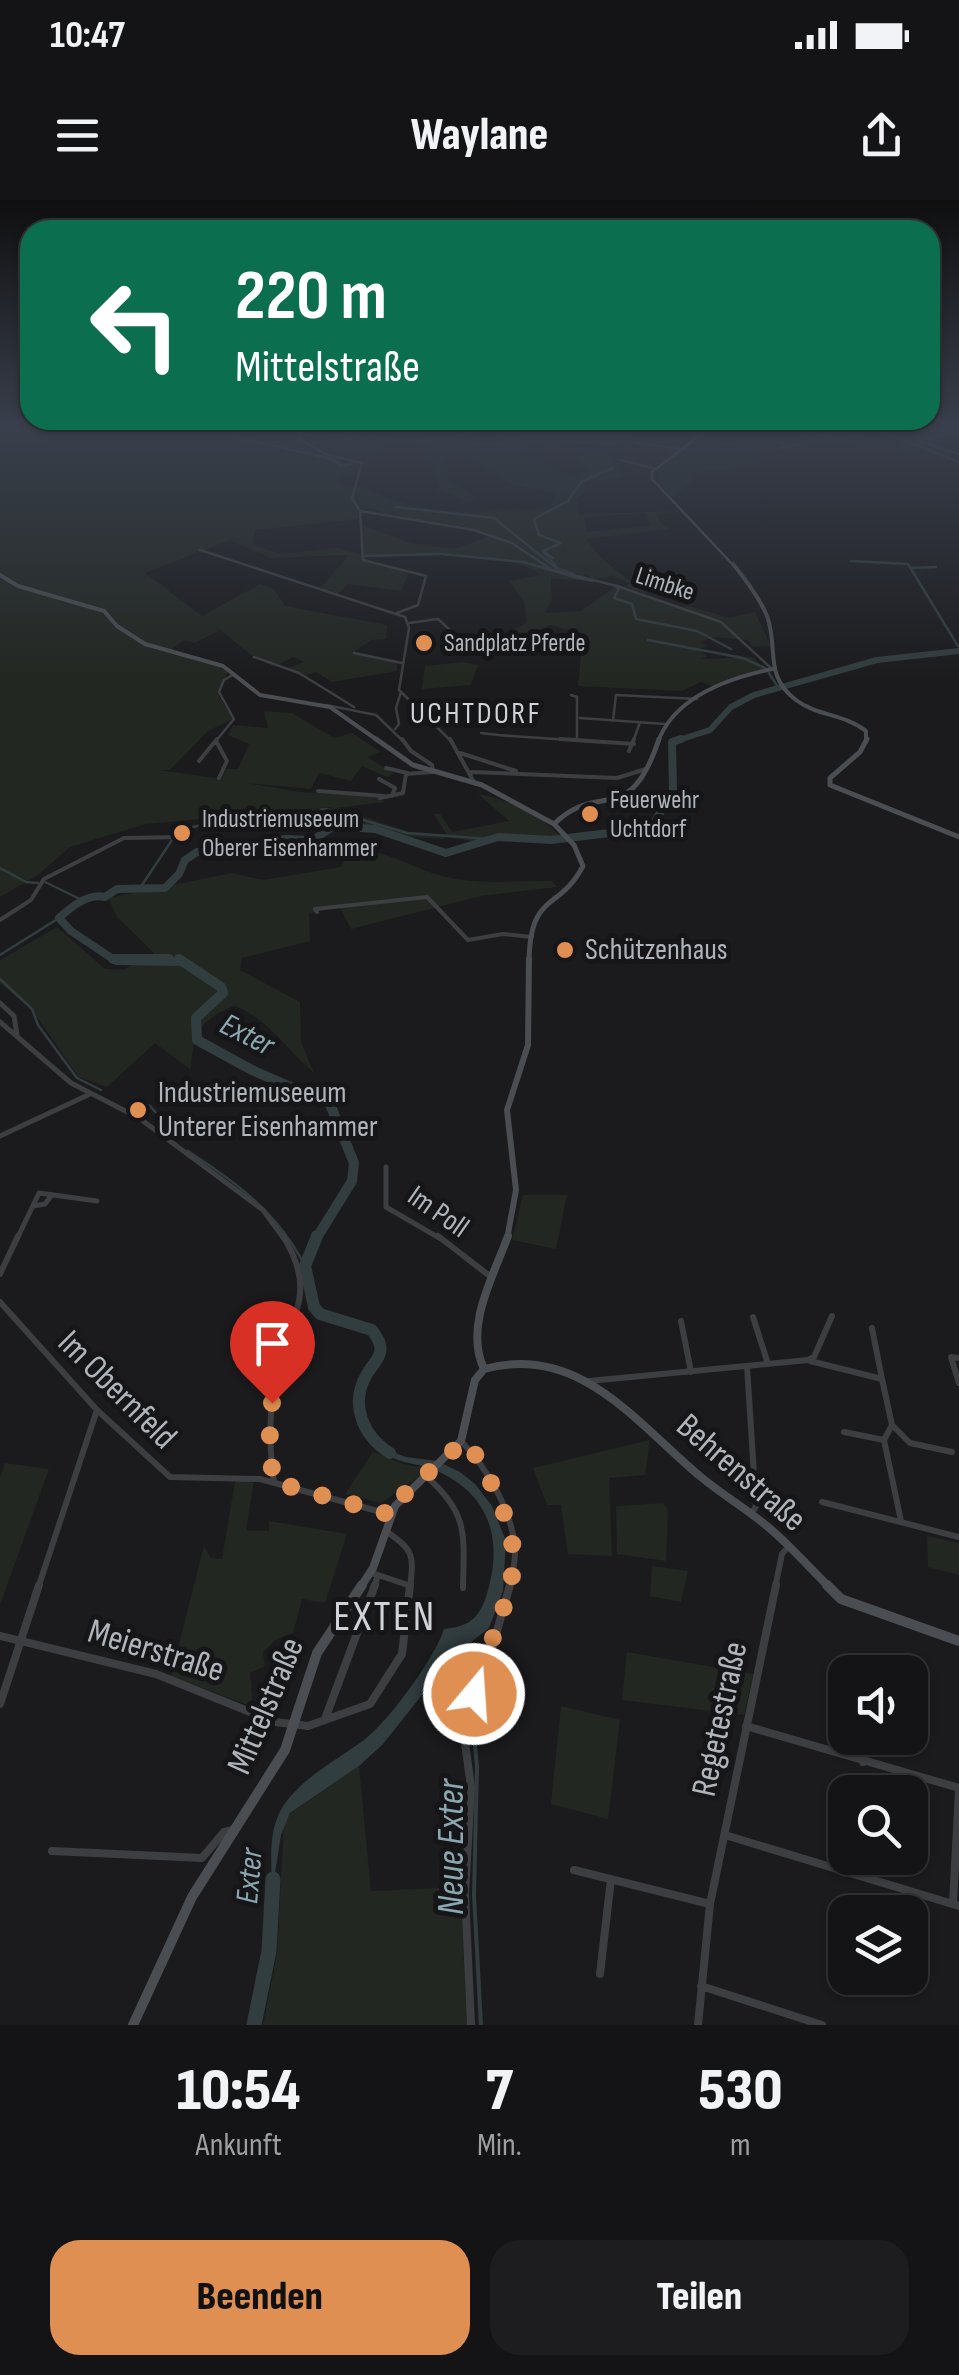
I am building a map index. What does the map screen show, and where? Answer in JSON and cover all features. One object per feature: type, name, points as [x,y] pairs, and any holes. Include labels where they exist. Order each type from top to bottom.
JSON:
[{"type":"street","points":[[360,511],[363,560],[426,576],[418,605],[397,613]]},
{"type":"street","name":"Limbke","points":[[361,511],[474,530],[512,543],[552,570],[616,586],[721,622],[732,628],[759,660],[772,669]]},
{"type":"street","points":[[682,511],[756,593],[770,631],[772,669],[784,688],[800,706],[854,722],[866,731],[867,740],[860,752],[829,780],[833,787],[959,838]]},
{"type":"street","points":[[200,550],[397,613],[409,623],[438,619],[451,631]]},
{"type":"street","points":[[0,575],[18,586],[104,611],[117,626],[150,647],[214,662],[260,695],[368,711],[394,729],[407,747],[432,765],[433,772]]},
{"type":"street","points":[[394,729],[399,724],[396,706],[409,623]]},
{"type":"street","points":[[354,653],[402,663]]},
{"type":"street","points":[[254,658],[296,672],[358,710]]},
{"type":"street","points":[[554,824],[567,811],[630,792],[648,768],[665,724],[697,699],[737,678],[772,669]]},
{"type":"street","points":[[199,760],[234,718],[218,692],[224,680],[234,674]]},
{"type":"street","points":[[401,692],[442,728],[474,782]]},
{"type":"street","points":[[571,695],[577,698],[578,740]]},
{"type":"street","points":[[613,720],[616,695],[697,699]]},
{"type":"street","points":[[322,705],[345,716],[402,759],[474,782],[554,824],[582,857],[580,874],[538,912],[532,937],[530,1032],[506,1103],[516,1198],[510,1235],[475,1334],[475,1354],[484,1369]]},
{"type":"street","points":[[580,718],[665,724]]},
{"type":"street","points":[[629,751],[640,722]]},
{"type":"street","points":[[481,733],[634,744]]},
{"type":"street","points":[[216,741],[227,761],[219,778]]},
{"type":"street","points":[[458,753],[528,774]]},
{"type":"street","points":[[386,768],[407,773],[433,772]]},
{"type":"street","points":[[471,772],[618,778],[648,768]]},
{"type":"street","points":[[380,798],[403,792],[407,773]]},
{"type":"street","points":[[378,778],[394,788],[392,796]]},
{"type":"street","points":[[318,790],[392,796]]},
{"type":"street","points":[[0,920],[31,900],[42,880],[128,836],[186,836]]},
{"type":"street","points":[[317,912],[316,909],[334,904],[427,897],[468,940],[503,934],[532,937]]},
{"type":"street","points":[[0,1003],[14,1016],[17,1035]]},
{"type":"street","points":[[0,1022],[89,1095],[132,1114],[219,1176],[263,1210],[286,1241],[300,1278],[302,1299],[275,1376],[269,1448],[274,1482]]},
{"type":"street","points":[[0,1136],[89,1095]]},
{"type":"street","name":"Im Poll","points":[[386,1167],[390,1194],[386,1208],[436,1235],[494,1278]]},
{"type":"street","points":[[0,1274],[39,1194],[97,1201]]},
{"type":"street","name":"Im Obernfeld","points":[[0,1302],[97,1410],[170,1477],[274,1482],[392,1515]]},
{"type":"street","points":[[808,1360],[814,1357],[832,1316]]},
{"type":"street","points":[[753,1317],[768,1364]]},
{"type":"street","points":[[681,1321],[690,1372]]},
{"type":"street","points":[[872,1328],[892,1425],[910,1443],[952,1452]]},
{"type":"street","points":[[959,1358],[951,1356],[959,1383]]},
{"type":"street","points":[[590,1381],[808,1360],[882,1379]]},
{"type":"street","name":"Behrenstraße","points":[[484,1369],[508,1364],[590,1381],[752,1514],[824,1584],[856,1608],[959,1641]]},
{"type":"street","points":[[747,1366],[756,1506],[752,1514]]},
{"type":"street","name":"Mittelstraße","points":[[133,2025],[192,1898],[285,1750],[328,1630],[374,1574],[400,1500],[461,1441],[475,1380],[484,1369]]},
{"type":"street","points":[[0,1704],[97,1410]]},
{"type":"street","points":[[892,1425],[884,1440],[901,1521]]},
{"type":"street","points":[[844,1432],[884,1440]]},
{"type":"street","points":[[461,1441],[480,1461],[506,1516],[514,1549],[508,1602],[492,1640],[483,1680],[460,1705],[470,1788],[465,1894],[471,2025]]},
{"type":"street","points":[[428,1476],[458,1505],[463,1520],[463,1588]]},
{"type":"street","points":[[822,1502],[959,1537]]},
{"type":"street","points":[[293,1727],[370,1704],[402,1654],[413,1562],[409,1547],[386,1531]]},
{"type":"street","name":"Regetestraße","points":[[698,2025],[710,1904],[782,1554],[788,1547]]},
{"type":"street","points":[[325,1719],[374,1574],[408,1585]]},
{"type":"street","name":"Meierstraße","points":[[0,1636],[156,1674],[293,1727]]},
{"type":"street","points":[[724,1834],[956,1905],[959,1790],[746,1726]]},
{"type":"street","points":[[863,1762],[864,1755]]},
{"type":"street","points":[[52,1851],[202,1858],[224,1832],[236,1830]]},
{"type":"street","points":[[574,1870],[710,1904]]},
{"type":"street","points":[[600,1974],[611,1879]]},
{"type":"street","points":[[701,1986],[822,2025]]},
{"type":"shaded area","points":[[0,511],[360,511],[359,519],[255,530],[252,545],[281,554],[337,548],[363,555],[361,524],[410,543],[455,549],[490,536],[466,527],[379,515],[379,511],[677,511],[657,515],[660,523],[670,529],[587,539],[605,561],[647,594],[625,586],[629,584],[614,576],[592,579],[585,574],[585,580],[551,579],[552,600],[545,613],[581,611],[616,586],[684,610],[684,606],[689,606],[729,618],[755,612],[771,646],[752,647],[747,640],[714,637],[700,642],[706,646],[698,650],[707,656],[701,659],[753,657],[764,669],[716,687],[701,682],[682,691],[578,686],[583,634],[551,625],[522,638],[478,648],[476,640],[506,634],[527,622],[524,602],[509,581],[541,575],[525,566],[481,557],[362,556],[367,562],[410,571],[401,591],[348,584],[337,594],[319,589],[349,555],[271,558],[230,540],[145,573],[202,616],[260,584],[274,589],[285,606],[387,625],[386,639],[371,640],[352,653],[397,663],[397,671],[332,682],[316,672],[306,675],[289,668],[304,662],[293,657],[278,665],[251,655],[214,625],[219,631],[194,643],[184,640],[168,652],[214,664],[228,672],[218,695],[233,719],[208,731],[170,770],[160,770],[221,779],[227,769],[238,769],[249,744],[228,735],[233,725],[268,728],[264,711],[292,713],[334,738],[352,733],[381,752],[367,757],[394,774],[387,777],[362,766],[351,781],[319,773],[311,789],[246,783],[300,792],[381,797],[384,802],[336,808],[410,832],[444,835],[444,839],[400,836],[330,816],[331,807],[146,824],[70,847],[38,875],[0,897]],"holes":[[[646,513],[651,526],[587,532],[584,518]]]},
{"type":"shaded area","points":[[463,662],[478,665],[471,685],[422,689],[425,666]]},
{"type":"shaded area","points":[[478,794],[526,810],[565,841],[471,841],[448,837],[434,814],[440,814],[452,832],[509,821]]},
{"type":"shaded area","points":[[362,849],[455,879],[552,881],[557,887],[481,896],[351,929],[339,906],[309,914],[310,941],[242,958],[240,970],[300,1002],[301,1042],[314,1073],[267,1026],[234,1006],[200,1029],[191,1070],[155,1043],[107,1087],[79,1077],[32,1010],[0,983],[0,960],[57,927],[105,969],[123,970],[154,953],[117,917],[108,898],[232,873],[263,880],[341,867],[346,857]]},
{"type":"shaded area","points":[[523,1195],[567,1195],[556,1249],[512,1240]]},
{"type":"shaded area","points":[[650,1440],[645,1475],[609,1478],[612,1556],[568,1554],[561,1505],[547,1505],[533,1468]]},
{"type":"shaded area","points":[[379,1447],[406,1457],[437,1461],[475,1484],[492,1506],[506,1541],[503,1591],[489,1628],[453,1656],[383,1744],[359,1766],[290,1813],[281,1835],[272,1892],[273,1834],[285,1804],[304,1783],[364,1740],[386,1719],[421,1672],[444,1629],[464,1624],[478,1613],[491,1579],[493,1541],[489,1523],[470,1493],[455,1480],[399,1460]]},
{"type":"shaded area","points":[[373,1452],[406,1465],[432,1468],[381,1503],[345,1494]]},
{"type":"shaded area","points":[[5,1463],[49,1469],[0,1605],[0,1477]]},
{"type":"shaded area","points":[[235,1481],[254,1481],[246,1530],[269,1531],[269,1521],[347,1534],[325,1603],[302,1599],[293,1633],[277,1639],[263,1652],[265,1666],[250,1673],[253,1707],[171,1676],[204,1546],[211,1558],[222,1559]]},
{"type":"shaded area","points":[[663,1503],[668,1510],[666,1561],[617,1554],[616,1506]]},
{"type":"shaded area","points":[[927,1536],[959,1543],[959,1575],[928,1567]]},
{"type":"shaded area","points":[[652,1566],[688,1571],[681,1602],[650,1596]]},
{"type":"shaded area","points":[[627,1652],[753,1674],[744,1715],[622,1700]]},
{"type":"shaded area","points":[[561,1706],[620,1720],[608,1819],[551,1804]]},
{"type":"shaded area","points":[[359,1766],[371,1891],[460,1887],[467,2025],[263,2025],[277,1954],[284,1823],[291,1813]]},
{"type":"waterway","points":[[433,511],[494,518],[556,568],[574,574]]},
{"type":"waterway","points":[[549,511],[534,519],[539,535],[561,543],[543,551],[557,567]]},
{"type":"waterway","points":[[545,552],[553,558]]},
{"type":"waterway","points":[[365,556],[440,554]]},
{"type":"waterway","points":[[442,554],[524,562],[577,578]]},
{"type":"waterway","points":[[851,561],[908,564],[958,646]]},
{"type":"waterway","points":[[912,568],[936,567]]},
{"type":"waterway","points":[[579,578],[592,581]]},
{"type":"waterway","points":[[615,586],[619,589],[614,598],[632,604],[636,619],[697,631],[731,649]]},
{"type":"waterway","points":[[648,640],[743,658],[765,668]]},
{"type":"waterway","name":"Exter","points":[[673,742],[710,730],[731,707],[754,695],[877,660],[959,651]]},
{"type":"waterway","points":[[769,673],[779,689]]},
{"type":"waterway","name":"Exter","points":[[113,959],[71,931],[59,918],[80,902],[105,897],[117,889],[165,888],[179,874],[185,860],[197,852],[265,846],[284,839],[313,840],[334,826],[375,829],[446,853],[498,837],[551,840],[651,828],[673,791],[672,742],[681,739]]},
{"type":"waterway","points":[[176,835],[180,830],[206,824],[326,809],[407,833],[489,839]]},
{"type":"waterway","points":[[140,888],[172,840]]},
{"type":"waterway","points":[[0,868],[26,882],[38,883]]},
{"type":"waterway","points":[[45,882],[82,900]]},
{"type":"waterway","points":[[0,955],[59,918]]},
{"type":"waterway","name":"Exter","points":[[113,959],[169,959]]},
{"type":"waterway","name":"Exter","points":[[113,959],[183,962]]},
{"type":"waterway","name":"Exter","points":[[179,959],[221,987],[223,993],[196,1018],[197,1040],[254,1071],[330,1104],[354,1163],[352,1181],[316,1239]]},
{"type":"waterway","points":[[0,979],[32,1009],[38,1025],[77,1078],[101,1090]]},
{"type":"waterway","points":[[149,1105],[167,1125],[173,1140]]},
{"type":"waterway","points":[[188,1151],[255,1201],[282,1230],[305,1266]]},
{"type":"waterway","name":"Exter","points":[[317,1236],[305,1266],[314,1307],[320,1314],[372,1330],[378,1339],[380,1353],[362,1385],[359,1408],[372,1438],[390,1453]]},
{"type":"waterway","name":"Neue Exter","points":[[464,1646],[466,1655]]},
{"type":"waterway","name":"Neue Exter","points":[[468,1669],[470,1692]]},
{"type":"waterway","name":"Neue Exter","points":[[471,1700],[477,1767],[474,1895],[481,2025]]},
{"type":"waterway","name":"Exter","points":[[254,2025],[269,1951],[273,1879]]},
{"type":"place","name":"Sandplatz Pferde","points":[[424,643]]},
{"type":"place","name":"Feuerwehr Uchtdorf","points":[[590,814]]},
{"type":"place","name":"Industriemuseeum Oberer Eisenhammer","points":[[182,833]]},
{"type":"place","name":"Schützenhaus","points":[[565,950]]},
{"type":"place","name":"Industriemuseeum Unterer Eisenhammer","points":[[138,1110]]},
{"type":"district","name":"UCHTDORF","points":[[476,714]]},
{"type":"district","name":"EXTEN","points":[[385,1617]]},
{"type":"route","points":[[272,1403],[269,1448],[274,1482],[392,1515],[400,1500],[461,1441],[475,1453],[506,1516],[514,1562],[508,1602],[492,1640],[483,1680],[474,1694]]}]
